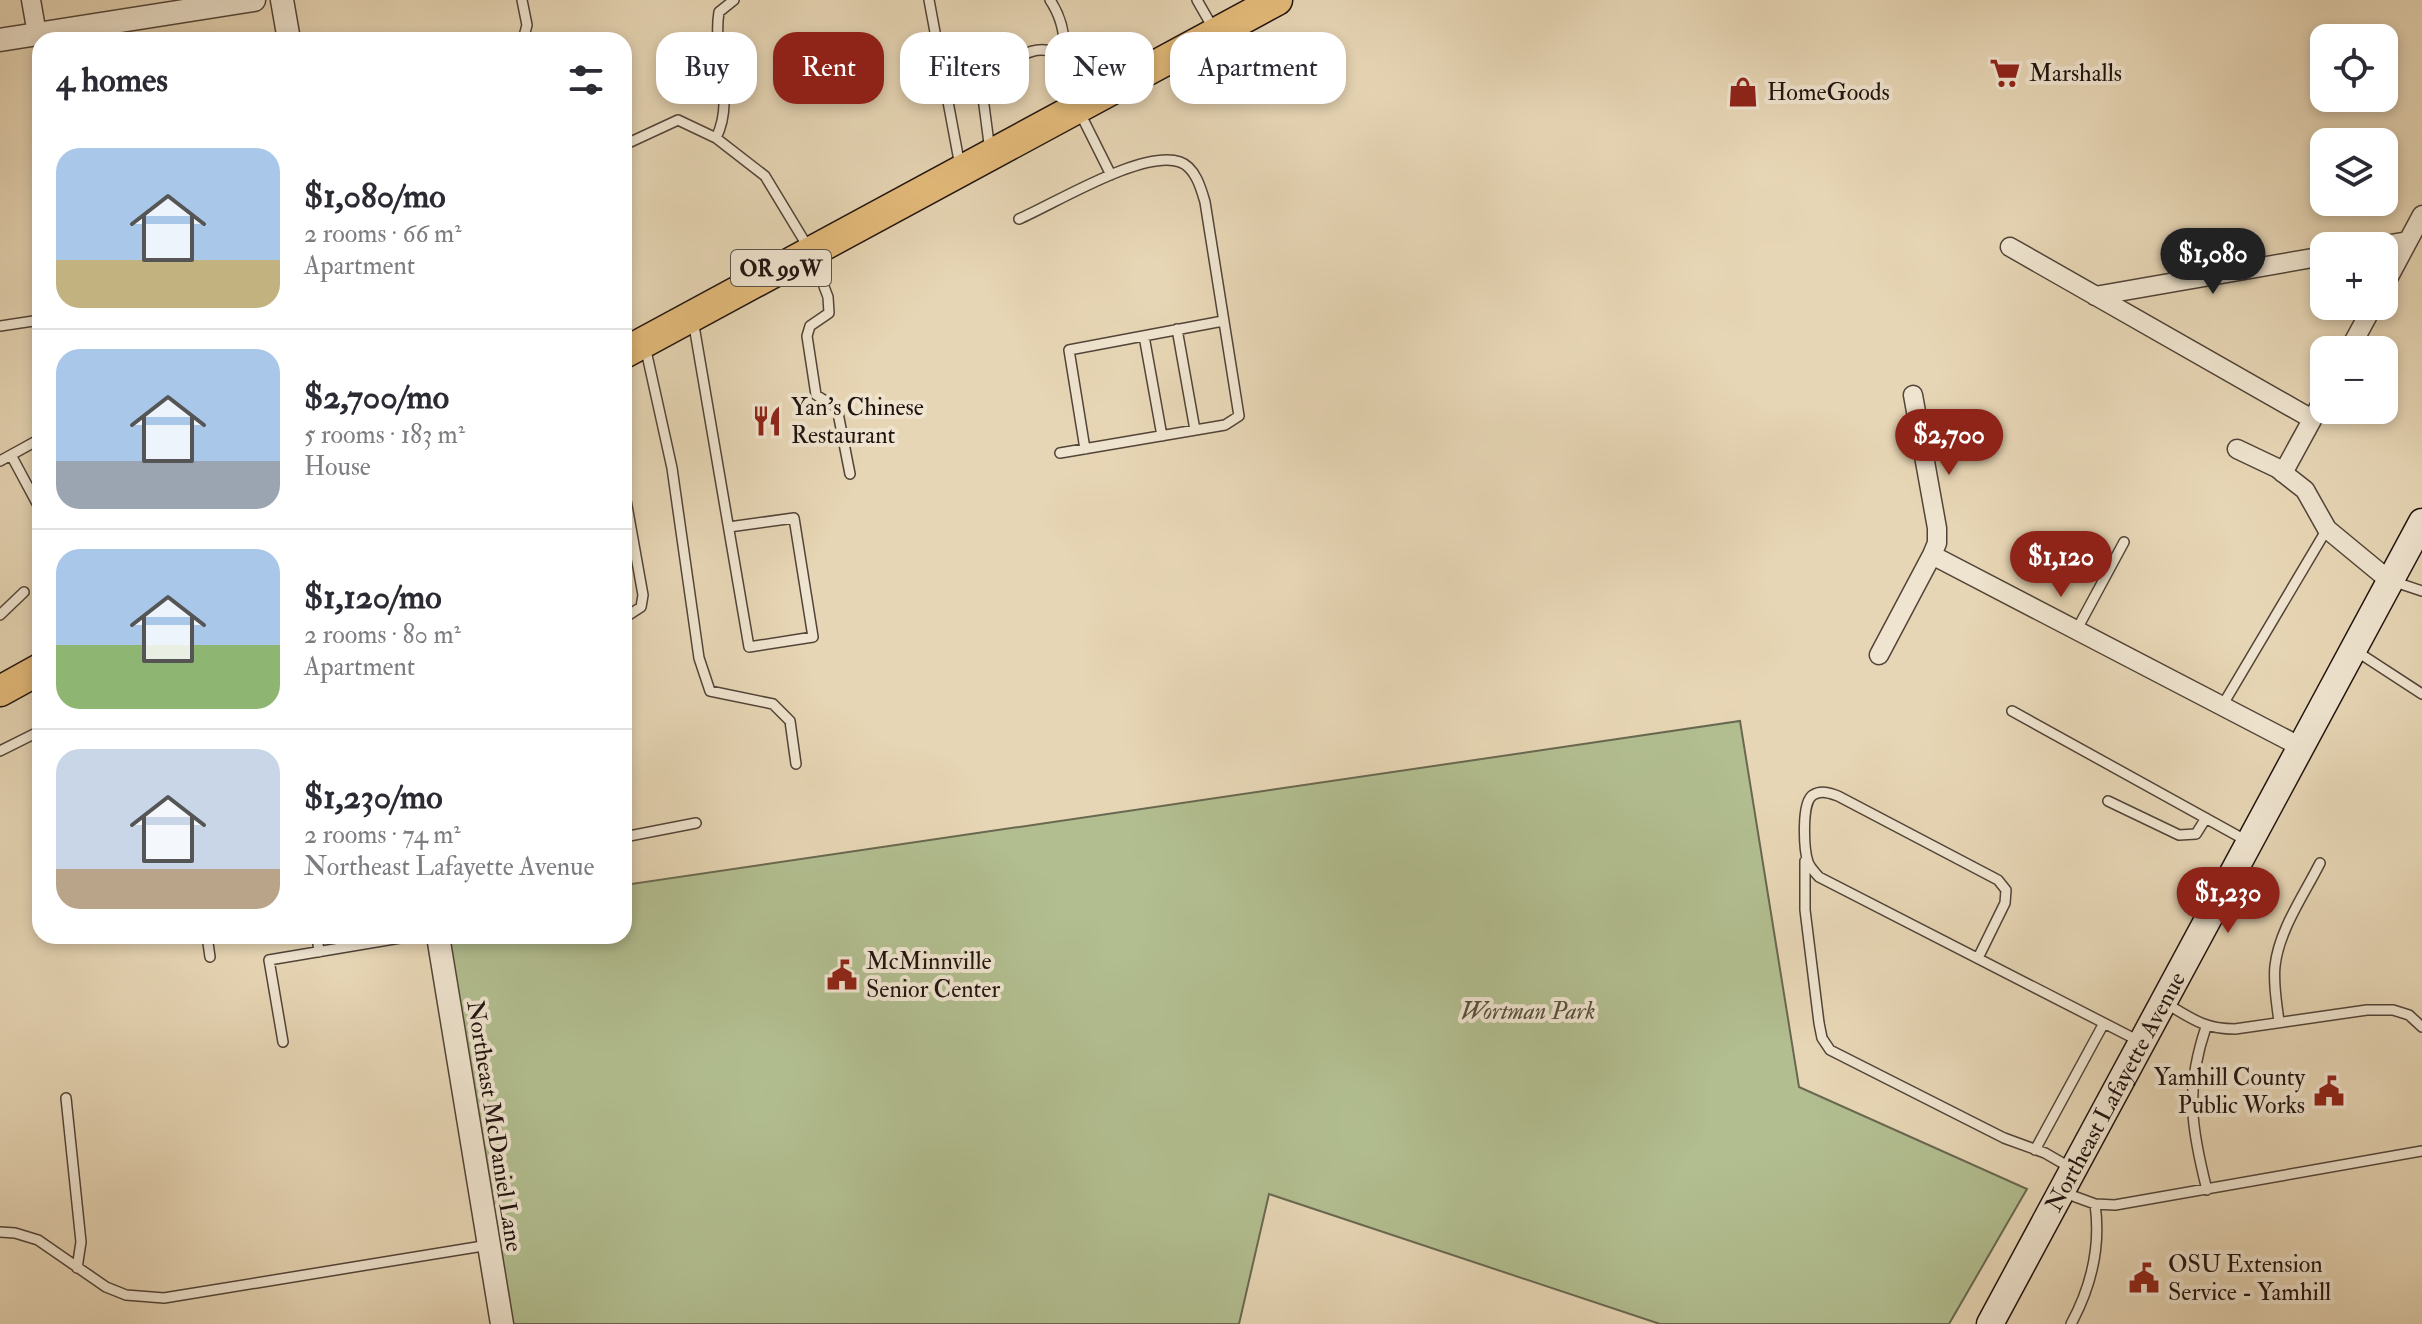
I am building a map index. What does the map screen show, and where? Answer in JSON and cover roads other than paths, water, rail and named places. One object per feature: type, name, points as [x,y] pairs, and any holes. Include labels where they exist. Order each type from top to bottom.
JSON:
[{"type":"highway","name":"OR 99W","points":[[1218,32],[1267,2]]},
{"type":"highway","name":"OR 99W","points":[[634,348],[1086,104]]},
{"type":"highway","points":[[0,691],[32,673]]},
{"type":"main road","name":"Northeast Lafayette Avenue","points":[[1990,1324],[2422,522]]},
{"type":"street","points":[[31,0],[37,32]]},
{"type":"street","points":[[50,32],[254,0]]},
{"type":"street","points":[[282,0],[288,32]]},
{"type":"street","points":[[0,40],[32,35]]},
{"type":"street","points":[[2398,260],[2422,215]]},
{"type":"street","points":[[2398,243],[2408,241]]},
{"type":"street","points":[[2010,247],[2310,418]]},
{"type":"street","points":[[2095,296],[2310,258]]},
{"type":"street","points":[[1879,655],[1937,543],[1937,528],[1913,395]]},
{"type":"street","points":[[2283,473],[2310,423]]},
{"type":"street","points":[[2237,449],[2283,473],[2305,490],[2327,529],[2390,581]]},
{"type":"street","points":[[1932,555],[2301,747]]},
{"type":"street","name":"Northeast McDaniel Lane","points":[[439,944],[502,1324]]},
{"type":"lane","points":[[522,0],[527,25],[525,32]]},
{"type":"lane","points":[[716,138],[722,127],[725,93],[715,33],[719,12],[734,0]]},
{"type":"lane","points":[[929,0],[961,171]]},
{"type":"lane","points":[[1050,0],[1064,32]]},
{"type":"lane","points":[[1197,0],[1215,32]]},
{"type":"lane","points":[[991,155],[982,90],[1005,66],[1032,50],[1045,51]]},
{"type":"lane","points":[[1086,104],[1111,175]]},
{"type":"lane","points":[[632,141],[678,120],[716,138],[765,176],[811,252],[828,297],[829,313],[810,326],[807,336],[816,395],[837,408],[850,474]]},
{"type":"lane","points":[[1019,219],[1138,163],[1163,159],[1183,162],[1199,181],[1205,202],[1239,416],[1225,425],[1060,453]]},
{"type":"lane","points":[[692,316],[749,647],[813,637],[794,518],[729,527]]},
{"type":"lane","points":[[0,326],[32,321]]},
{"type":"lane","points":[[1085,449],[1069,350],[1223,321]]},
{"type":"lane","points":[[1177,329],[1195,430]]},
{"type":"lane","points":[[1144,336],[1162,436]]},
{"type":"lane","points":[[634,348],[672,468],[699,658],[710,691],[773,704],[790,721],[796,764]]},
{"type":"lane","points":[[0,461],[32,443]]},
{"type":"lane","points":[[11,455],[32,494]]},
{"type":"lane","points":[[2222,706],[2327,529]]},
{"type":"lane","points":[[632,534],[643,595],[641,607],[632,613]]},
{"type":"lane","points":[[2076,631],[2124,542]]},
{"type":"lane","points":[[2390,581],[2422,591]]},
{"type":"lane","points":[[0,615],[24,592]]},
{"type":"lane","points":[[2354,649],[2422,694]]},
{"type":"lane","points":[[2012,711],[2250,842]]},
{"type":"lane","points":[[0,751],[32,735]]},
{"type":"lane","points":[[1978,958],[2005,903],[2006,890],[1998,880],[1838,796],[1826,792],[1813,795],[1806,803],[1805,910],[1819,1023],[1822,1038],[1830,1050],[2004,1138],[2035,1150],[2095,1204],[2115,1205],[2422,1151]]},
{"type":"lane","points":[[2108,801],[2179,835],[2196,834],[2206,818]]},
{"type":"lane","points":[[632,835],[696,823]]},
{"type":"lane","points":[[1805,848],[1809,866],[1819,877],[2142,1043]]},
{"type":"lane","points":[[2279,1022],[2275,964],[2283,936],[2320,863]]},
{"type":"lane","points":[[208,944],[210,957]]},
{"type":"lane","points":[[318,944],[319,952]]},
{"type":"lane","points":[[283,1042],[269,960],[366,944]]},
{"type":"lane","points":[[2164,1002],[2206,1027],[2235,1029],[2367,1010],[2393,1010],[2409,1015],[2422,1027]]},
{"type":"lane","points":[[2035,1150],[2104,1023]]},
{"type":"lane","points":[[2206,1027],[2191,1090],[2194,1126],[2207,1190]]},
{"type":"lane","points":[[66,1098],[81,1242],[77,1268]]},
{"type":"lane","points":[[2071,1324],[2093,1269],[2098,1244],[2095,1204]]},
{"type":"lane","points":[[0,1232],[38,1240],[106,1287],[126,1295],[164,1298],[489,1245]]},
{"type":"place","name":"Marshalls","points":[[2005,73]]},
{"type":"place","name":"HomeGoods","points":[[1743,92]]},
{"type":"place","name":"Yan's Chinese Restaurant","points":[[767,421]]},
{"type":"place","name":"McMinnville Senior Center","points":[[842,975]]},
{"type":"place","name":"Yamhill County Public Works","points":[[2329,1091]]},
{"type":"place","name":"OSU Extension Service - Yamhill","points":[[2144,1278]]},
{"type":"park label","name":"Wortman Park","points":[[1528,1011]]}]
